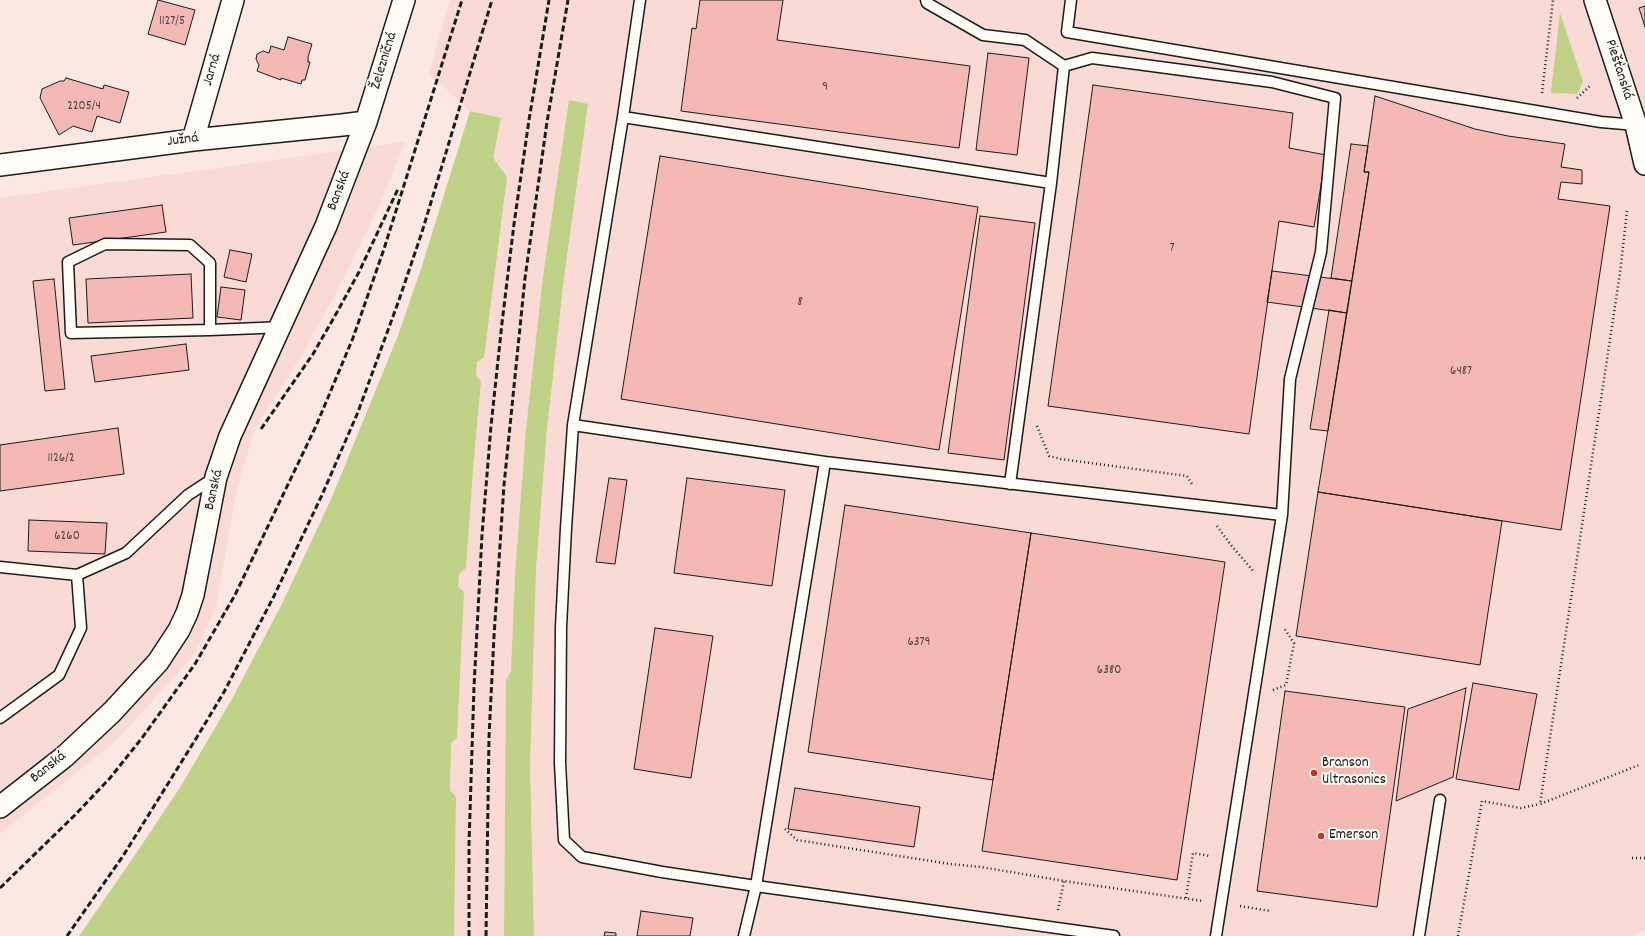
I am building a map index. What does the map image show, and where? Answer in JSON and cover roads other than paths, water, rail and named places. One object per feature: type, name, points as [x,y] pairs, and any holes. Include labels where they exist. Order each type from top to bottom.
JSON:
[{"type":"street","name":"Jarná","points":[[193,140],[233,0]]},
{"type":"street","name":"Železničná","points":[[366,122],[404,0]]},
{"type":"street","name":"Piešťanská","points":[[1595,0],[1638,121],[1645,164]]},
{"type":"street","name":"Južná","points":[[0,165],[193,140],[342,126],[366,122]]},
{"type":"street","name":"Banská","points":[[0,807],[64,757],[112,712],[158,662],[179,630],[193,595],[216,477],[230,436],[326,226],[366,122]]},
{"type":"lane","points":[[640,0],[623,117],[573,425],[561,627],[560,763],[564,840],[582,857],[662,872],[1114,936]]},
{"type":"lane","points":[[926,0],[927,3],[983,35],[1025,40],[1064,66],[1092,58],[1272,82],[1335,98],[1321,252],[1290,379],[1282,515],[1216,936]]},
{"type":"lane","points":[[1071,0],[1067,32],[1601,122],[1638,121]]},
{"type":"lane","points":[[1010,484],[1051,183],[1064,66]]},
{"type":"lane","points":[[623,117],[1051,183]]},
{"type":"lane","points":[[210,330],[210,263],[190,245],[105,244],[68,262],[71,333],[210,330],[280,327]]},
{"type":"lane","points":[[573,425],[825,462],[1282,515]]},
{"type":"lane","points":[[744,936],[756,886],[825,462]]},
{"type":"lane","points":[[0,567],[77,575],[126,553],[188,495],[216,477]]},
{"type":"lane","points":[[0,718],[59,675],[81,628],[77,575]]},
{"type":"lane","points":[[1419,936],[1440,800]]},
{"type":"railway","points":[[0,888],[75,815],[110,778],[142,738],[195,664],[235,595],[316,426],[353,338],[384,249],[462,0]]},
{"type":"railway","points":[[67,936],[123,856],[224,692],[274,596],[322,495],[358,412],[399,300],[422,232],[492,0]]},
{"type":"railway","points":[[469,936],[469,844],[474,687],[482,535],[491,426],[514,224],[529,120],[549,0]]},
{"type":"railway","points":[[486,936],[489,737],[504,485],[525,278],[547,122],[568,0]]},
{"type":"railway","points":[[261,429],[313,354],[336,314],[359,272],[398,189]]},
{"type":"place","name":"Branson Ultrasonics","points":[[1314,773]]},
{"type":"place","name":"Emerson","points":[[1321,836]]}]
